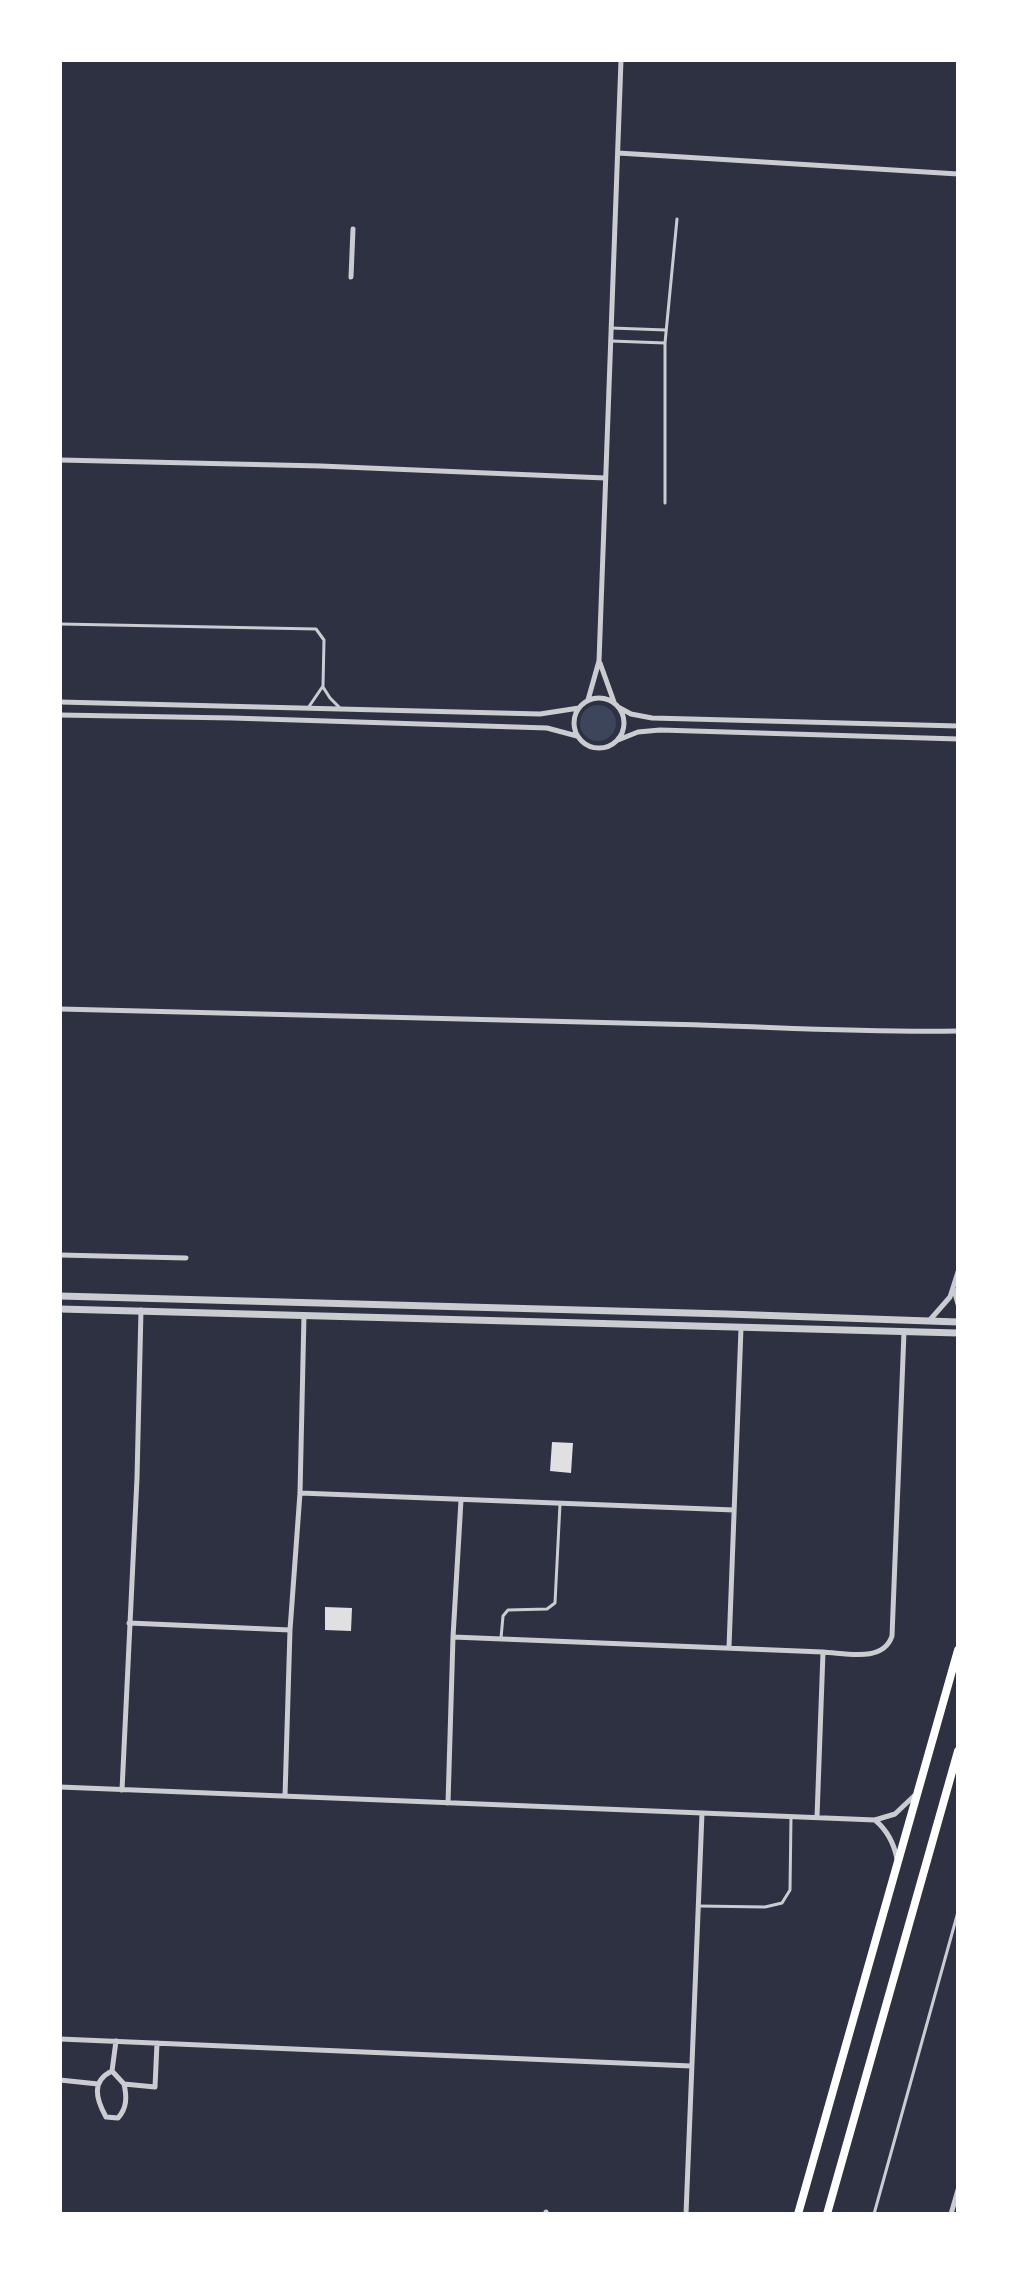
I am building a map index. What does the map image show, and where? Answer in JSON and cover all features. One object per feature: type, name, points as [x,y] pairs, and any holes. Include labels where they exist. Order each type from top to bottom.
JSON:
[{"type":"main road","points":[[798,2214],[958,1650]]},
{"type":"main road","points":[[827,2214],[958,1751]]},
{"type":"street","points":[[577,736],[574,727],[575,717],[579,708],[588,700],[599,661],[621,60]]},
{"type":"street","points":[[618,153],[958,174]]},
{"type":"street","points":[[351,277],[353,229]]},
{"type":"street","points":[[60,460],[321,466],[605,478]]},
{"type":"street","points":[[599,661],[624,720],[624,727],[618,740]]},
{"type":"street","points":[[588,700],[602,698],[631,714],[652,718],[958,726]]},
{"type":"street","points":[[60,702],[540,714],[579,708]]},
{"type":"street","points":[[60,715],[557,729],[577,736],[589,746],[597,748],[605,748],[638,732],[660,730],[958,739]]},
{"type":"street","points":[[60,1009],[486,1021],[733,1025],[889,1033],[958,1031]]},
{"type":"street","points":[[60,1255],[186,1258]]},
{"type":"street","points":[[928,1321],[945,1304],[954,1290],[958,1272]]},
{"type":"street","points":[[954,1290],[958,1304]]},
{"type":"street","points":[[60,1296],[958,1322]]},
{"type":"street","points":[[60,1309],[958,1333]]},
{"type":"street","points":[[122,1790],[137,1478],[141,1310]]},
{"type":"street","points":[[285,1796],[290,1630],[300,1493],[304,1315]]},
{"type":"street","points":[[729,1647],[741,1328]]},
{"type":"street","points":[[453,1637],[823,1652],[876,1653],[886,1647],[892,1636],[904,1332]]},
{"type":"street","points":[[300,1493],[734,1510]]},
{"type":"street","points":[[448,1803],[453,1637],[461,1500]]},
{"type":"street","points":[[129,1623],[290,1630]]},
{"type":"street","points":[[817,1817],[823,1652]]},
{"type":"street","points":[[60,1787],[875,1820],[895,1814],[911,1801],[917,1792]]},
{"type":"street","points":[[686,2214],[702,1813]]},
{"type":"street","points":[[875,1820],[882,1826],[892,1842],[897,1860]]},
{"type":"street","points":[[60,2039],[691,2066]]},
{"type":"street","points":[[112,2071],[116,2041]]},
{"type":"street","points":[[124,2084],[154,2087],[157,2043]]},
{"type":"street","points":[[112,2071],[124,2084],[126,2104],[118,2118],[106,2117],[98,2103],[102,2076],[112,2071]]},
{"type":"street","points":[[60,2080],[99,2084]]},
{"type":"street","points":[[951,2214],[958,2190]]},
{"type":"lane","points":[[664,503],[665,343],[677,219]]},
{"type":"lane","points":[[610,328],[666,330]]},
{"type":"lane","points":[[609,340],[665,343]]},
{"type":"lane","points":[[60,624],[312,628],[320,632],[324,640],[322,686],[308,708]]},
{"type":"lane","points":[[322,686],[341,708]]},
{"type":"lane","points":[[501,1639],[503,1616],[508,1610],[547,1609],[555,1603],[560,1502]]},
{"type":"lane","points":[[699,1906],[765,1907],[782,1902],[790,1890],[791,1817]]},
{"type":"lane","points":[[874,2214],[958,1912]]},
{"type":"shaded area","points":[[598,705],[611,710],[616,723],[611,736],[598,741],[585,736],[580,723],[585,710]]},
{"type":"building","points":[[552,1442],[573,1443],[571,1473],[550,1471]]},
{"type":"building","points":[[325,1607],[352,1608],[351,1631],[325,1630]]}]
